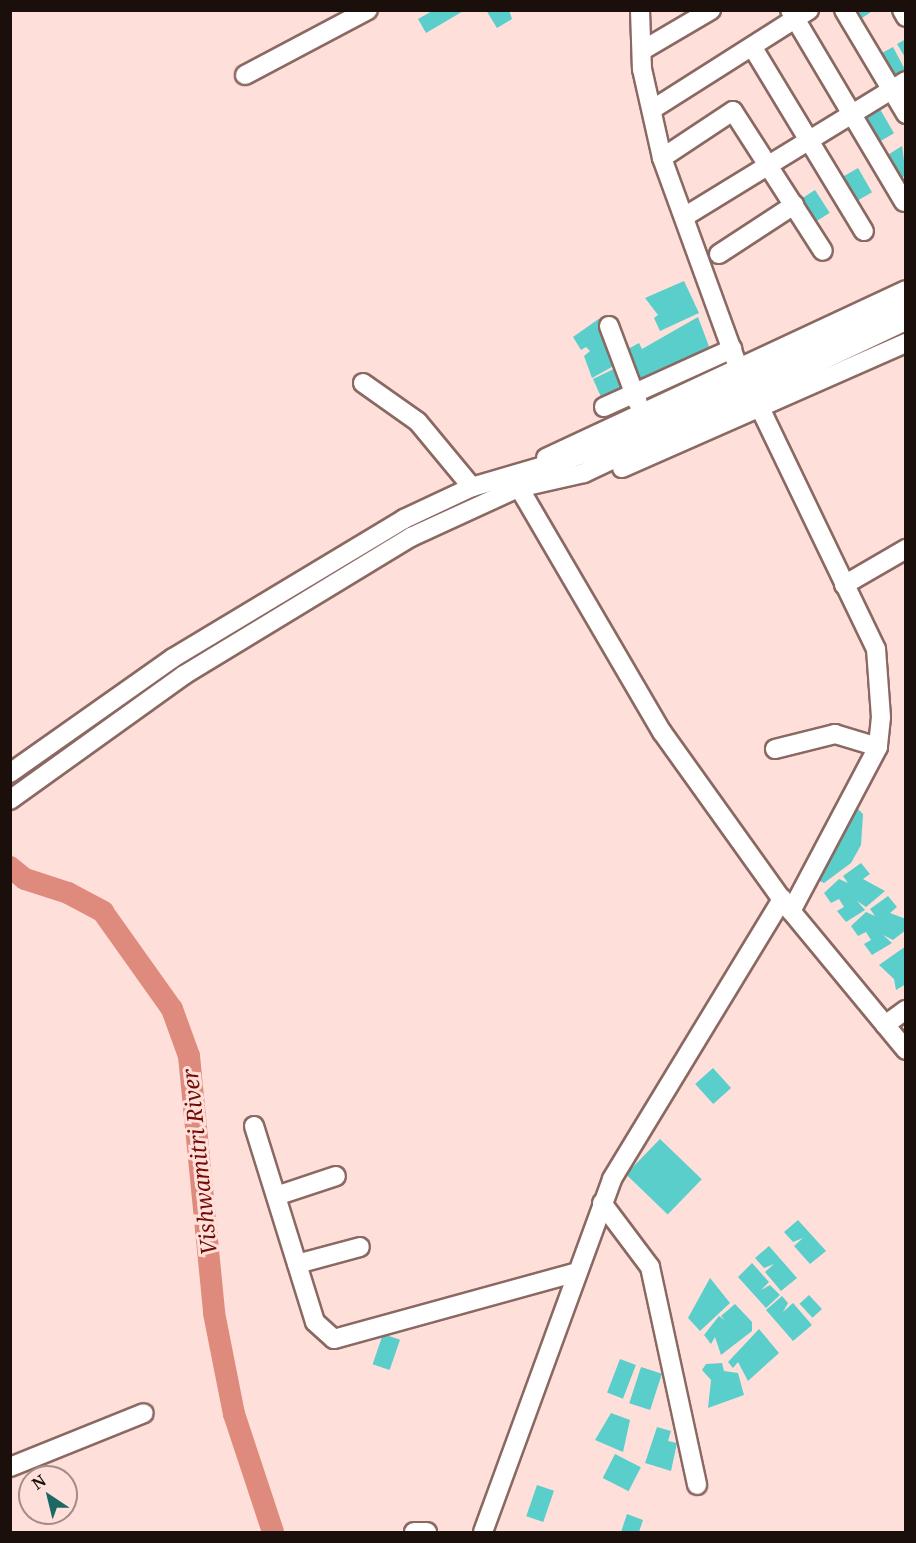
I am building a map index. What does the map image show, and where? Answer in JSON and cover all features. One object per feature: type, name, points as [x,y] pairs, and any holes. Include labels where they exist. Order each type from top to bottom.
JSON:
[{"type":"street","points":[[245,75],[368,10]]},
{"type":"street","points":[[640,10],[642,69],[653,109],[662,158],[739,369]]},
{"type":"street","points":[[643,50],[684,17],[711,10]]},
{"type":"street","points":[[844,10],[898,86],[906,114]]},
{"type":"street","points":[[902,10],[906,17]]},
{"type":"street","points":[[653,109],[753,48],[798,13],[850,117],[904,202]]},
{"type":"street","points":[[753,48],[807,142],[864,231]]},
{"type":"street","points":[[684,217],[898,86]]},
{"type":"street","points":[[662,158],[733,111],[823,251]]},
{"type":"street","points":[[719,254],[794,205]]},
{"type":"street","points":[[541,476],[548,455],[642,414],[906,290]]},
{"type":"street","points":[[541,476],[563,461],[906,307]]},
{"type":"street","points":[[10,773],[173,658],[404,519],[471,488],[541,476],[584,473],[906,321]]},
{"type":"street","points":[[609,326],[642,414]]},
{"type":"street","points":[[541,476],[564,492],[761,410],[906,343]]},
{"type":"street","points":[[604,407],[732,349]]},
{"type":"street","points":[[363,383],[418,422],[471,488]]},
{"type":"street","points":[[483,1533],[602,1203],[629,1146],[787,905],[879,747],[876,649],[761,410]]},
{"type":"street","points":[[10,800],[64,764],[184,675],[411,537],[515,482]]},
{"type":"street","points":[[515,482],[662,732],[787,905],[906,1050]]},
{"type":"street","points":[[844,585],[906,549]]},
{"type":"street","points":[[775,749],[835,734],[879,747]]},
{"type":"street","points":[[885,1025],[906,1010]]},
{"type":"street","points":[[254,1126],[315,1322],[334,1339],[577,1272]]},
{"type":"street","points":[[276,1196],[336,1176]]},
{"type":"street","points":[[602,1203],[650,1267],[697,1485]]},
{"type":"street","points":[[297,1264],[360,1246]]},
{"type":"street","points":[[10,1467],[144,1413]]},
{"type":"street","points":[[414,1533],[427,1533]]},
{"type":"building","points":[[434,10],[465,10],[426,33],[418,19]]},
{"type":"building","points":[[486,10],[509,10],[512,19],[497,28]]},
{"type":"building","points":[[853,10],[874,10],[859,20]]},
{"type":"building","points":[[906,39],[906,59],[897,44]]},
{"type":"building","points":[[893,47],[906,71],[889,80],[876,56]]},
{"type":"building","points":[[880,109],[894,133],[878,143],[864,118]]},
{"type":"building","points":[[902,146],[906,175],[900,179],[886,156]]},
{"type":"building","points":[[858,168],[872,192],[856,202],[842,178]]},
{"type":"building","points":[[815,190],[830,213],[814,223],[799,200]]},
{"type":"building","points":[[684,281],[699,313],[660,331],[654,318],[658,315],[645,298]]},
{"type":"building","points":[[698,317],[710,349],[640,383],[628,349],[639,343],[642,349]]},
{"type":"building","points":[[600,318],[608,337],[603,340],[619,363],[592,378],[584,356],[590,351],[586,347],[581,350],[573,337]]},
{"type":"building","points":[[620,366],[626,387],[601,397],[593,379]]},
{"type":"building","points":[[852,803],[863,814],[861,845],[851,863],[824,883],[813,878]]},
{"type":"building","points":[[861,863],[870,874],[863,879],[885,891],[866,907],[857,901],[865,910],[846,922],[837,911],[844,907],[839,899],[831,903],[824,893],[839,879],[848,883],[843,876]]},
{"type":"building","points":[[888,896],[897,907],[890,913],[906,919],[906,930],[893,940],[883,935],[892,943],[872,955],[864,944],[871,940],[866,932],[858,936],[851,926],[866,912],[875,916],[870,909]]},
{"type":"building","points":[[906,946],[906,984],[896,990],[894,979],[879,965]]},
{"type":"building","points":[[713,1068],[731,1088],[713,1104],[695,1084]]},
{"type":"building","points":[[660,1139],[702,1179],[668,1215],[626,1174]]},
{"type":"building","points":[[798,1220],[826,1251],[810,1264],[794,1246],[803,1238],[793,1242],[784,1232]]},
{"type":"building","points":[[769,1246],[797,1278],[781,1291],[765,1272],[774,1264],[764,1268],[755,1258]]},
{"type":"building","points":[[752,1263],[769,1282],[761,1290],[770,1285],[780,1295],[766,1308],[738,1277]]},
{"type":"building","points":[[710,1278],[730,1303],[700,1331],[688,1318]]},
{"type":"building","points":[[809,1295],[822,1309],[812,1318],[799,1304]]},
{"type":"building","points":[[782,1296],[788,1303],[783,1312],[793,1303],[812,1325],[793,1341],[766,1310]]},
{"type":"building","points":[[735,1304],[752,1322],[752,1331],[721,1355],[715,1337],[711,1344],[704,1335],[719,1316],[725,1320],[721,1316]]},
{"type":"building","points":[[759,1329],[779,1353],[748,1381],[738,1362],[733,1368],[728,1362]]},
{"type":"building","points":[[383,1334],[400,1340],[390,1370],[373,1364]]},
{"type":"building","points":[[620,1359],[636,1365],[623,1399],[607,1393]]},
{"type":"building","points":[[722,1363],[724,1371],[738,1373],[744,1395],[708,1408],[711,1380],[702,1370],[706,1364]]},
{"type":"building","points":[[641,1367],[662,1374],[650,1410],[629,1403]]},
{"type":"building","points":[[611,1413],[630,1420],[623,1452],[595,1440]]},
{"type":"building","points":[[657,1427],[671,1431],[668,1441],[677,1443],[671,1471],[645,1463]]},
{"type":"building","points":[[615,1454],[641,1467],[629,1491],[603,1478]]},
{"type":"building","points":[[537,1485],[554,1491],[543,1522],[526,1516]]},
{"type":"building","points":[[627,1514],[643,1520],[639,1532],[621,1532]]},
{"type":"waterway","name":"Vishwamitri River","points":[[10,867],[25,879],[68,893],[103,912],[172,1009],[189,1056],[214,1313],[234,1414],[273,1532]]}]
